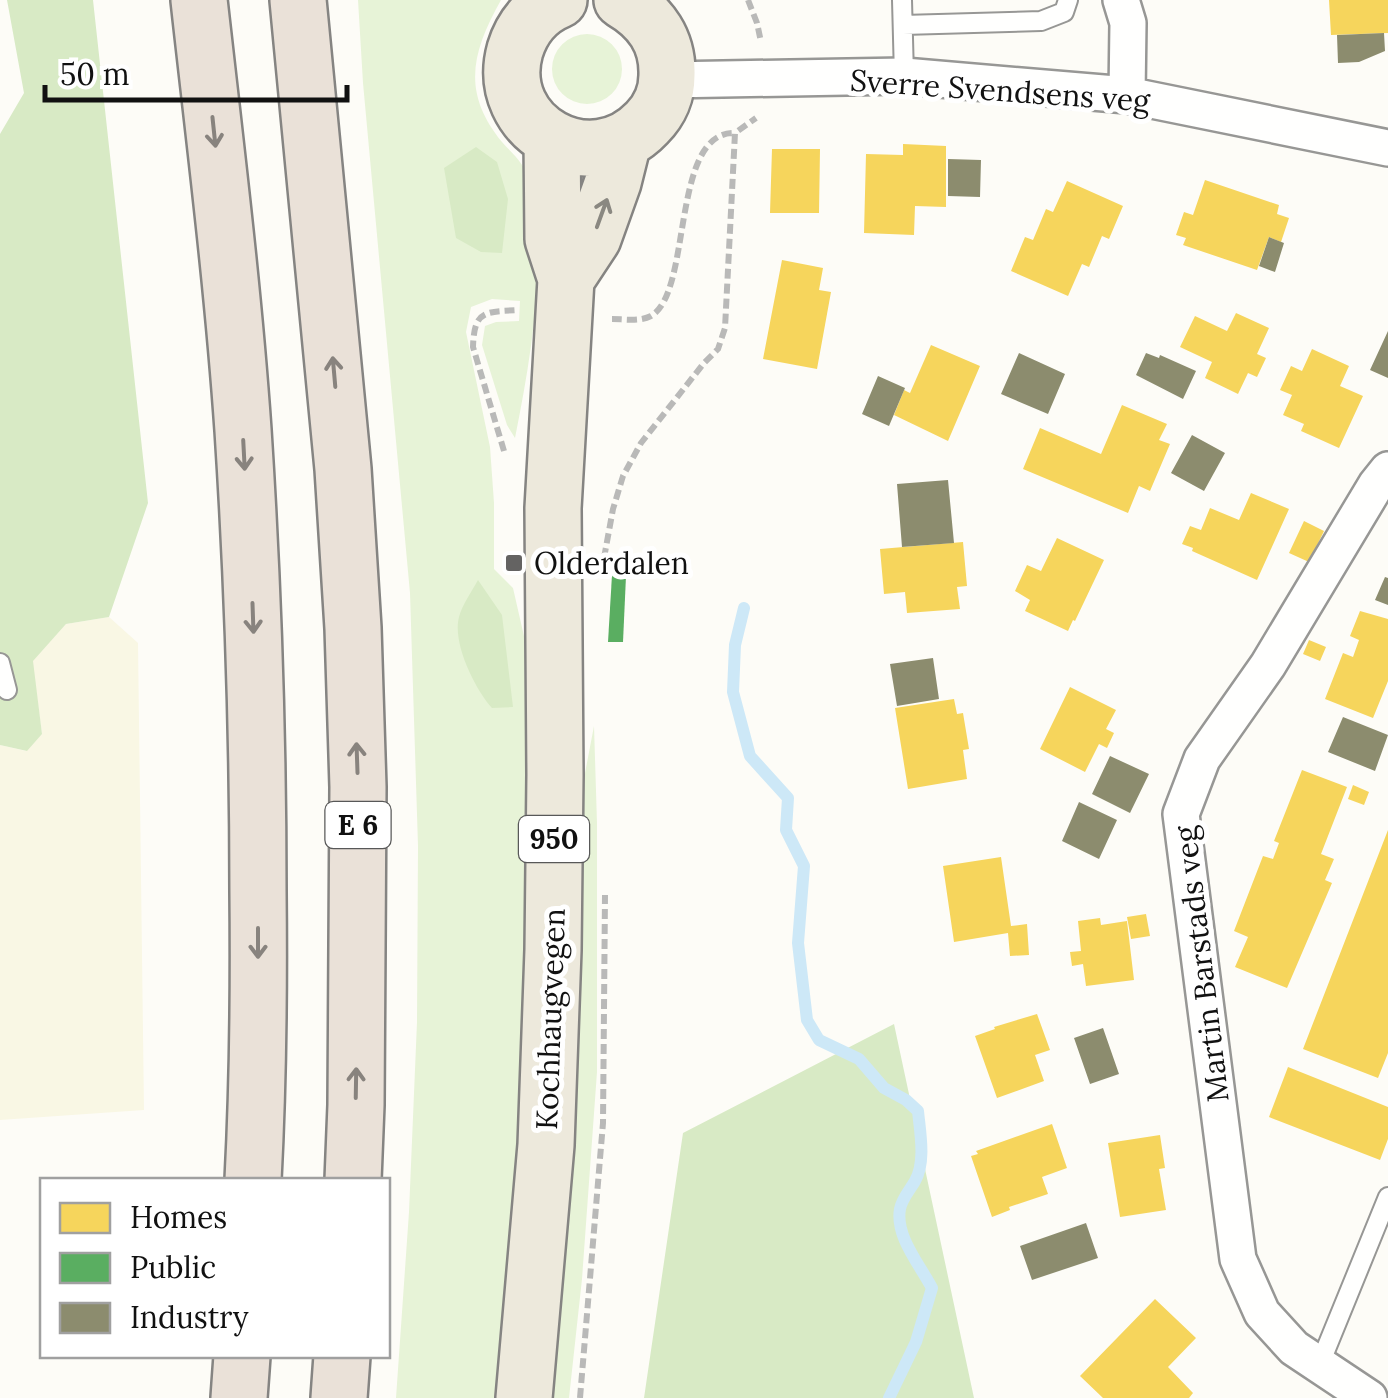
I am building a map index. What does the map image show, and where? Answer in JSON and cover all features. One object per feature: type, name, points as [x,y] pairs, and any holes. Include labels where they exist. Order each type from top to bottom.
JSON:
[{"type":"highway","points":[[198,0],[227,247],[253,613],[258,796],[253,1178]]},
{"type":"highway","name":"E 6","points":[[300,5],[344,469],[353,628],[358,864],[352,1178]]},
{"type":"highway","points":[[239,1398],[242,1358]]},
{"type":"highway","points":[[339,1398],[342,1358]]},
{"type":"main road","points":[[622,0],[651,23],[662,40],[667,80]]},
{"type":"main road","points":[[542,7],[518,39],[512,61],[513,84],[520,106],[534,125],[568,146],[606,148],[624,142]]},
{"type":"main road","name":"950","points":[[624,142],[654,117],[667,80]]},
{"type":"main road","name":"Kochhaugvegen","points":[[524,1398],[546,1145],[553,950],[553,508],[566,279],[553,239],[552,139]]},
{"type":"main road","name":"Kochhaugvegen","points":[[566,279],[593,238],[624,142]]},
{"type":"street","points":[[1121,0],[1128,22],[1126,95]]},
{"type":"street","name":"Sverre Svendsens veg","points":[[667,80],[904,76],[1126,95],[1388,148]]},
{"type":"street","name":"Martin Barstads veg","points":[[1369,1398],[1294,1348],[1262,1312],[1238,1259],[1182,814],[1202,759],[1268,665],[1388,470]]},
{"type":"lane","points":[[902,0],[904,76]]},
{"type":"lane","points":[[902,25],[1041,21],[1064,12],[1068,0]]},
{"type":"lane","points":[[0,663],[7,690]]},
{"type":"lane","points":[[1319,1366],[1388,1197]]},
{"type":"path","points":[[748,0],[764,53]]},
{"type":"path","points":[[612,319],[636,320],[660,308],[668,293],[691,181],[711,141],[734,133],[765,112]]},
{"type":"path","points":[[603,560],[624,476],[642,443],[718,349],[725,328],[734,133]]},
{"type":"path","points":[[504,450],[473,347],[474,331],[484,314],[519,310]]},
{"type":"path","points":[[580,1398],[603,1123],[605,889]]},
{"type":"shaded area","points":[[109,617],[138,643],[144,1110],[0,1120],[0,745],[26,751],[42,734],[32,661],[66,624]]},
{"type":"green space","points":[[7,0],[93,0],[148,503],[109,617],[66,624],[33,661],[42,734],[27,751],[0,745],[0,134],[24,93]]},
{"type":"green space","points":[[358,0],[501,0],[483,37],[475,72],[476,89],[489,124],[525,170],[536,209],[534,324],[515,438],[507,425],[482,345],[485,326],[519,321],[520,301],[492,299],[471,307],[466,332],[490,447],[494,569],[513,588],[526,645],[531,743],[518,1166],[498,1398],[396,1398],[417,1022],[418,846],[410,593]]},
{"type":"green space","points":[[587,34],[612,44],[622,69],[612,94],[587,104],[562,94],[552,69],[562,44]]},
{"type":"green space","points":[[476,147],[497,162],[508,199],[502,253],[481,252],[456,238],[444,168]]},
{"type":"green space","points":[[478,580],[502,615],[513,707],[492,708],[472,678],[462,652],[459,617]]},
{"type":"green space","points":[[594,726],[597,1072],[569,1398],[550,1398],[568,1212],[577,1001],[577,815]]},
{"type":"green space","points":[[894,1024],[974,1398],[644,1398],[683,1133]]},
{"type":"building: Homes","points":[[1329,0],[1388,0],[1388,33],[1331,35]]},
{"type":"building: Homes","points":[[903,144],[946,146],[946,207],[915,206],[914,235],[864,233],[866,154],[903,155]]},
{"type":"building: Homes","points":[[772,149],[820,149],[819,213],[770,213]]},
{"type":"building: Homes","points":[[1205,180],[1279,205],[1277,214],[1289,218],[1281,242],[1269,237],[1257,270],[1183,245],[1186,238],[1176,235],[1184,212],[1193,215]]},
{"type":"building: Homes","points":[[1067,181],[1123,206],[1109,239],[1102,236],[1089,267],[1082,264],[1068,296],[1011,271],[1025,237],[1033,240],[1046,209],[1053,212]]},
{"type":"building: Homes","points":[[782,260],[823,268],[819,290],[831,292],[817,369],[763,359]]},
{"type":"building: Homes","points":[[1236,313],[1269,328],[1257,354],[1266,358],[1257,377],[1248,373],[1238,394],[1205,378],[1212,362],[1180,347],[1195,316],[1227,331]]},
{"type":"building: Homes","points":[[931,345],[980,366],[948,441],[894,415],[904,390],[910,393]]},
{"type":"building: Homes","points":[[1312,349],[1349,366],[1340,386],[1363,396],[1339,448],[1301,431],[1304,424],[1283,415],[1292,395],[1280,390],[1291,366],[1302,371]]},
{"type":"building: Homes","points":[[1122,405],[1167,424],[1159,440],[1170,444],[1150,491],[1139,486],[1128,513],[1023,469],[1040,428],[1101,454]]},
{"type":"building: Homes","points":[[1251,493],[1289,509],[1257,580],[1182,544],[1190,526],[1201,530],[1210,508],[1239,520]]},
{"type":"building: Homes","points":[[1304,521],[1324,531],[1309,562],[1289,553]]},
{"type":"building: Homes","points":[[1057,538],[1104,560],[1068,631],[1025,611],[1030,600],[1015,591],[1027,565],[1041,571]]},
{"type":"building: Homes","points":[[963,542],[967,586],[957,587],[960,609],[907,613],[905,592],[884,594],[880,549]]},
{"type":"building: Homes","points":[[1360,611],[1388,619],[1388,681],[1373,718],[1325,699],[1343,653],[1353,657],[1359,640],[1350,636]]},
{"type":"building: Homes","points":[[1309,640],[1326,647],[1320,661],[1303,654]]},
{"type":"building: Homes","points":[[1070,687],[1116,710],[1106,729],[1114,733],[1107,748],[1099,744],[1085,772],[1040,749]]},
{"type":"building: Homes","points":[[954,699],[957,714],[963,713],[969,749],[963,750],[967,779],[908,789],[895,708]]},
{"type":"building: Homes","points":[[1302,770],[1347,787],[1321,854],[1334,859],[1325,880],[1332,883],[1287,988],[1235,967],[1248,937],[1234,931],[1263,856],[1273,859],[1279,843],[1274,841]]},
{"type":"building: Homes","points":[[1353,785],[1369,792],[1364,805],[1348,799]]},
{"type":"building: Homes","points":[[1388,830],[1388,1053],[1378,1078],[1303,1049]]},
{"type":"building: Homes","points":[[1001,857],[1011,926],[1027,924],[1029,955],[1010,956],[1008,933],[954,942],[943,866]]},
{"type":"building: Homes","points":[[1146,914],[1150,936],[1131,939],[1127,917]]},
{"type":"building: Homes","points":[[1100,918],[1101,925],[1127,921],[1134,980],[1086,986],[1083,964],[1072,966],[1070,952],[1081,951],[1078,921]]},
{"type":"building: Homes","points":[[1037,1014],[1050,1050],[1035,1055],[1044,1081],[997,1098],[975,1036]]},
{"type":"building: Homes","points":[[1288,1067],[1388,1107],[1388,1139],[1380,1160],[1269,1117]]},
{"type":"building: Homes","points":[[1052,1124],[1067,1168],[1042,1177],[1048,1194],[992,1217],[971,1156]]},
{"type":"building: Homes","points":[[1160,1135],[1165,1168],[1159,1169],[1166,1210],[1120,1217],[1108,1143]]},
{"type":"building: Homes","points":[[1155,1299],[1196,1338],[1168,1367],[1193,1393],[1189,1398],[1103,1398],[1080,1376]]},
{"type":"building: Public","points":[[612,575],[626,576],[623,642],[608,642]]},
{"type":"building: Industry","points":[[1384,33],[1385,51],[1359,62],[1338,63],[1337,35]]},
{"type":"building: Industry","points":[[948,159],[981,160],[980,197],[948,196]]},
{"type":"building: Industry","points":[[1269,237],[1284,243],[1275,272],[1259,266]]},
{"type":"building: Industry","points":[[1388,331],[1388,378],[1370,370]]},
{"type":"building: Industry","points":[[1019,353],[1065,374],[1048,414],[1001,394]]},
{"type":"building: Industry","points":[[1146,353],[1196,371],[1183,399],[1136,375]]},
{"type":"building: Industry","points":[[878,376],[905,388],[889,426],[862,414]]},
{"type":"building: Industry","points":[[1192,435],[1225,453],[1204,491],[1171,473]]},
{"type":"building: Industry","points":[[948,480],[954,543],[902,547],[897,484]]},
{"type":"building: Industry","points":[[1385,577],[1388,578],[1388,605],[1375,600]]},
{"type":"building: Industry","points":[[933,658],[939,699],[897,706],[890,664]]},
{"type":"building: Industry","points":[[1343,717],[1388,735],[1375,771],[1328,752]]},
{"type":"building: Industry","points":[[1110,756],[1149,774],[1130,813],[1092,794]]},
{"type":"building: Industry","points":[[1079,802],[1117,820],[1099,859],[1062,841]]},
{"type":"building: Industry","points":[[1103,1028],[1119,1074],[1090,1084],[1074,1038]]},
{"type":"building: Industry","points":[[1086,1223],[1098,1258],[1032,1280],[1020,1246]]},
{"type":"waterway","points":[[744,608],[735,645],[733,692],[750,756],[788,798],[786,830],[804,866],[798,943],[807,1020],[819,1040],[859,1059],[884,1088],[918,1111],[920,1165],[901,1205],[899,1219],[905,1240],[932,1288],[916,1342],[889,1398]]},
{"type":"place","name":"Olderdalen","points":[[514,563]]}]
